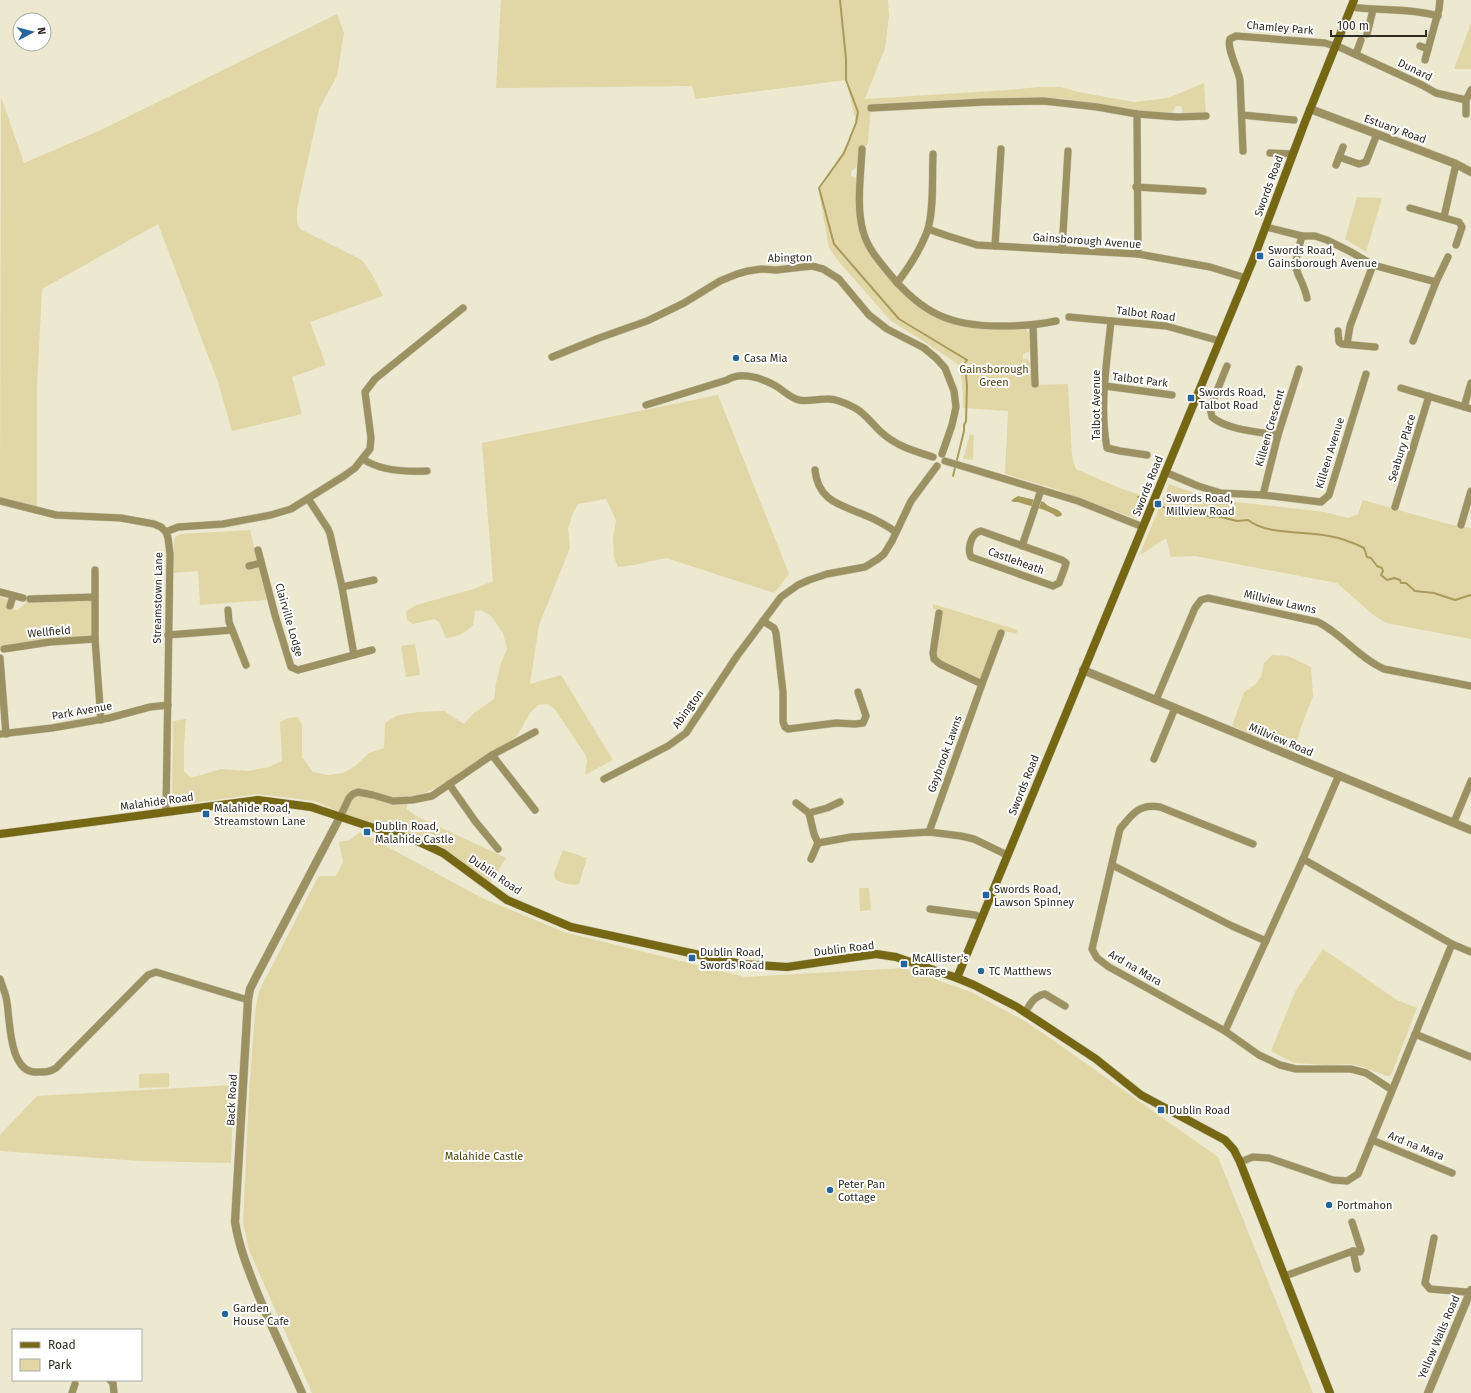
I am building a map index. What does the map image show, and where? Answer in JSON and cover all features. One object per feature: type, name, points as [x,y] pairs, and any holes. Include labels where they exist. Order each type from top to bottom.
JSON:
[{"type":"main road","name":"Swords Road","points":[[957,978],[1246,278],[1310,109],[1352,4]]},
{"type":"main road","name":"Malahide Road","points":[[0,834],[258,800],[311,807],[340,817]]},
{"type":"main road","name":"Dublin Road","points":[[340,817],[414,840],[443,853],[508,900],[570,927],[741,964],[787,967],[876,954],[896,957],[974,985],[1025,1013],[1096,1059],[1141,1095],[1225,1140],[1234,1150],[1330,1393]]},
{"type":"street","points":[[1424,60],[1438,16],[1440,0]]},
{"type":"street","points":[[1352,4],[1373,10],[1421,11],[1438,16]]},
{"type":"street","points":[[1367,34],[1373,10]]},
{"type":"street","name":"Chamley Park","points":[[1243,151],[1240,80],[1229,46],[1230,39],[1236,36],[1335,45]]},
{"type":"street","points":[[1356,54],[1361,40]]},
{"type":"street","name":"Dunard","points":[[1335,45],[1422,85],[1436,94],[1466,100]]},
{"type":"street","points":[[1420,46],[1428,48]]},
{"type":"street","points":[[1466,114],[1466,100],[1471,90]]},
{"type":"street","points":[[871,108],[984,102],[1044,101],[1097,106],[1136,114],[1177,117],[1206,116]]},
{"type":"street","name":"Estuary Road","points":[[1310,109],[1456,164],[1471,172]]},
{"type":"street","points":[[1136,114],[1138,254]]},
{"type":"street","points":[[1242,115],[1294,120]]},
{"type":"street","points":[[1339,156],[1359,164],[1366,162],[1377,134]]},
{"type":"street","points":[[1336,165],[1343,147]]},
{"type":"street","points":[[862,149],[860,218],[867,244],[897,283],[914,300],[936,314],[957,322],[981,327],[1033,325],[1056,321]]},
{"type":"street","points":[[994,246],[1001,149]]},
{"type":"street","points":[[1062,250],[1068,151]]},
{"type":"street","points":[[1270,152],[1293,154]]},
{"type":"street","points":[[897,283],[915,258],[928,228],[933,154]]},
{"type":"street","points":[[1444,217],[1456,164]]},
{"type":"street","points":[[1136,187],[1203,191]]},
{"type":"street","points":[[1410,208],[1459,222],[1462,227],[1456,245]]},
{"type":"street","points":[[1266,227],[1302,236],[1315,236],[1328,240],[1374,265],[1436,282]]},
{"type":"street","name":"Gainsborough Avenue","points":[[928,228],[977,245],[1138,254],[1204,266],[1246,278]]},
{"type":"street","points":[[1302,236],[1296,264],[1297,273],[1305,288],[1307,298]]},
{"type":"street","points":[[1413,341],[1436,282],[1448,257]]},
{"type":"street","points":[[1347,344],[1350,326],[1374,265]]},
{"type":"street","name":"Abington","points":[[552,357],[647,321],[684,303],[720,281],[737,274],[761,269],[776,270],[812,266],[839,279],[869,315],[887,329],[924,348],[936,358],[945,368],[954,391],[956,407],[941,466],[937,466],[911,501],[884,554],[872,564],[861,568],[828,574],[809,580],[798,585],[781,597],[737,656],[686,733],[668,746],[604,779]]},
{"type":"street","points":[[0,501],[56,515],[121,518],[154,524],[161,527],[166,532],[178,527],[214,525],[271,515],[291,509],[308,500],[355,468],[363,459],[370,449],[371,438],[365,392],[375,379],[463,308]]},
{"type":"street","name":"Talbot Road","points":[[1069,316],[1166,326],[1220,341]]},
{"type":"street","name":"Talbot Avenue","points":[[1112,321],[1105,386],[1105,436],[1107,448],[1147,455]]},
{"type":"street","points":[[1033,325],[1036,384]]},
{"type":"street","points":[[1338,331],[1339,342],[1375,346]]},
{"type":"street","points":[[1227,366],[1210,408],[1212,417],[1223,424],[1237,428],[1278,435]]},
{"type":"street","name":"Killeen Crescent","points":[[1263,495],[1278,435],[1299,368]]},
{"type":"street","name":"Killeen Avenue","points":[[1263,495],[1315,502],[1322,502],[1326,500],[1329,495],[1366,374]]},
{"type":"street","points":[[646,405],[727,380],[732,377],[741,376],[762,379],[799,400],[811,401],[830,399],[856,408],[869,418],[881,432],[894,442],[933,458]]},
{"type":"street","points":[[1402,388],[1467,408],[1471,383]]},
{"type":"street","name":"Talbot Park","points":[[1105,386],[1172,395]]},
{"type":"street","name":"Seabury Place","points":[[1395,507],[1429,396]]},
{"type":"street","points":[[933,458],[937,454],[961,466],[1078,501],[1143,527]]},
{"type":"street","points":[[933,458],[934,464],[937,466]]},
{"type":"street","points":[[363,459],[371,465],[392,469],[411,472],[427,471]]},
{"type":"street","points":[[815,470],[816,481],[820,488],[836,504],[867,516],[896,532]]},
{"type":"street","points":[[1166,472],[1209,490],[1221,493],[1263,495]]},
{"type":"street","name":"Castleheath","points":[[1022,546],[1041,490]]},
{"type":"street","points":[[1461,524],[1471,491]]},
{"type":"street","points":[[308,500],[328,529],[342,587],[354,655]]},
{"type":"street","name":"Castleheath","points":[[980,531],[1022,546],[1066,562],[1066,567],[1059,583],[1053,586],[971,557],[969,553],[969,548],[974,535],[980,531]]},
{"type":"street","name":"Streamstown Lane","points":[[166,532],[170,554],[166,812]]},
{"type":"street","name":"Clairville Lodge","points":[[258,550],[275,615],[291,667],[298,670],[372,650]]},
{"type":"street","points":[[249,566],[261,563]]},
{"type":"street","points":[[95,570],[95,639],[101,720]]},
{"type":"street","points":[[342,587],[374,580]]},
{"type":"street","points":[[0,592],[27,599],[95,597]]},
{"type":"street","points":[[10,606],[13,596]]},
{"type":"street","name":"Millview Lawns","points":[[1156,700],[1195,608],[1201,600],[1208,598],[1318,622],[1328,627],[1373,664],[1384,669],[1471,686]]},
{"type":"street","points":[[228,610],[229,622],[238,641],[246,665]]},
{"type":"street","points":[[938,614],[933,653],[934,659],[940,664],[982,684]]},
{"type":"street","points":[[763,621],[774,628],[776,633],[783,692],[783,722],[785,727],[788,729],[795,729],[836,723],[855,724],[863,722],[866,716],[858,692]]},
{"type":"street","points":[[168,635],[232,630]]},
{"type":"street","name":"Gaybrook Lawns","points":[[929,832],[1001,633]]},
{"type":"street","name":"Wellfield","points":[[4,649],[50,642],[95,639]]},
{"type":"street","points":[[0,658],[3,734]]},
{"type":"street","name":"Millview Road","points":[[1083,670],[1471,830]]},
{"type":"street","name":"Park Avenue","points":[[3,734],[101,720],[150,707],[168,705]]},
{"type":"street","points":[[1154,759],[1175,708]]},
{"type":"street","points":[[340,817],[349,798],[358,792],[393,801],[412,800],[432,796],[492,755],[535,732]]},
{"type":"street","points":[[492,755],[535,810]]},
{"type":"street","points":[[1224,1032],[1303,860],[1339,776]]},
{"type":"street","points":[[1454,822],[1471,781]]},
{"type":"street","points":[[449,784],[475,821],[498,848]]},
{"type":"street","points":[[809,813],[827,808],[840,802]]},
{"type":"street","points":[[796,803],[809,813],[814,834],[818,843]]},
{"type":"street","name":"Ard na Mara","points":[[1253,844],[1160,807],[1151,805],[1144,806],[1131,816],[1120,829],[1092,949],[1097,958],[1109,967],[1224,1032],[1259,1055],[1280,1065],[1296,1069],[1351,1069],[1366,1073],[1392,1090]]},
{"type":"street","name":"Back Road","points":[[302,1393],[273,1330],[244,1258],[238,1239],[235,1222],[248,1000],[250,989],[340,817]]},
{"type":"street","points":[[818,843],[851,837],[929,832],[974,839],[1007,855]]},
{"type":"street","points":[[810,859],[818,843]]},
{"type":"street","points":[[1303,860],[1452,944],[1471,952]]},
{"type":"street","points":[[1112,866],[1232,926],[1266,941]]},
{"type":"street","points":[[930,909],[975,915],[982,918]]},
{"type":"street","name":"Ard na Mara","points":[[1240,1162],[1253,1157],[1269,1158],[1333,1180],[1347,1181],[1358,1174],[1452,944]]},
{"type":"street","points":[[0,979],[7,1003],[12,1044],[18,1061],[29,1071],[35,1073],[51,1072],[56,1068],[144,979],[156,972],[248,1000]]},
{"type":"street","points":[[1025,1013],[1034,999],[1039,995],[1045,994],[1065,1006]]},
{"type":"street","points":[[1415,1034],[1471,1057]]},
{"type":"street","name":"Ard na Mara","points":[[1372,1140],[1452,1173]]},
{"type":"street","points":[[1285,1276],[1353,1251],[1360,1252],[1361,1250],[1352,1222]]},
{"type":"street","points":[[1434,1238],[1425,1282],[1430,1289],[1470,1292]]},
{"type":"street","points":[[1353,1251],[1356,1269]]},
{"type":"street","name":"Yellow Walls Road","points":[[1428,1393],[1469,1302],[1470,1292]]},
{"type":"street","points":[[112,1381],[114,1393]]},
{"type":"street","points":[[72,1393],[75,1384]]},
{"type":"green space","name":"Gainsborough Green","points":[[501,0],[888,0],[889,16],[885,48],[865,99],[1038,87],[1061,87],[1078,92],[1134,102],[1168,98],[1204,83],[1206,114],[1183,114],[1181,106],[1176,106],[1172,113],[1144,112],[1060,98],[988,98],[871,105],[868,143],[866,146],[859,146],[857,167],[851,171],[851,176],[856,178],[858,183],[856,213],[861,235],[899,290],[926,313],[953,323],[979,329],[1023,328],[1026,330],[1031,338],[1031,346],[1029,352],[1023,354],[1023,359],[1027,359],[1031,363],[1032,385],[1068,384],[1072,456],[1076,469],[1117,487],[1146,497],[1137,519],[1055,489],[1005,474],[1008,411],[963,408],[960,366],[890,320],[840,263],[829,248],[819,192],[848,142],[856,122],[846,80],[696,99],[692,86],[496,88]]},
{"type":"green space","points":[[337,14],[344,33],[337,76],[319,109],[297,209],[297,222],[300,229],[362,260],[373,276],[383,296],[310,322],[326,365],[292,377],[302,414],[232,431],[218,382],[158,224],[42,289],[37,387],[37,507],[0,497],[1,97],[24,163],[101,130]]},
{"type":"green space","points":[[1471,23],[1471,69],[1454,69]]},
{"type":"green space","points":[[1357,197],[1382,198],[1366,252],[1345,239]]},
{"type":"green space","points":[[718,395],[789,574],[774,593],[666,558],[618,567],[614,557],[613,539],[616,520],[606,499],[578,504],[568,528],[570,548],[539,625],[530,684],[561,675],[613,760],[585,775],[587,761],[585,754],[554,708],[547,704],[538,705],[530,713],[517,736],[439,787],[414,797],[407,802],[407,809],[416,816],[506,858],[490,883],[443,848],[349,816],[314,801],[258,794],[172,806],[173,721],[186,719],[184,771],[191,778],[221,769],[248,771],[269,767],[282,761],[280,722],[288,718],[298,717],[302,725],[302,757],[313,772],[328,775],[343,773],[354,767],[369,753],[384,748],[385,723],[398,715],[444,711],[464,724],[474,713],[494,699],[501,663],[507,649],[503,633],[492,617],[481,610],[475,611],[473,625],[467,630],[458,636],[446,638],[439,622],[434,619],[413,624],[407,620],[406,611],[416,605],[474,589],[493,581],[482,443]]},
{"type":"green space","points":[[970,434],[974,435],[973,460],[963,459]]},
{"type":"green space","points":[[1169,484],[1219,500],[1325,512],[1348,518],[1358,514],[1363,500],[1448,524],[1471,528],[1471,639],[1386,623],[1372,614],[1337,583],[1195,556],[1171,557],[1166,538],[1139,556]]},
{"type":"green space","points":[[250,530],[267,600],[200,605],[198,571],[173,573],[175,537],[181,534]]},
{"type":"green space","points":[[0,597],[9,600],[9,609],[17,610],[27,601],[49,602],[89,598],[93,602],[92,632],[90,638],[29,643],[0,648]]},
{"type":"green space","points":[[933,604],[1018,630],[1016,634],[1000,632],[981,679],[939,660],[936,656],[942,615],[941,611],[933,609]]},
{"type":"green space","points":[[415,644],[420,675],[406,677],[401,646]]},
{"type":"green space","points":[[1272,655],[1288,656],[1311,667],[1313,696],[1301,727],[1294,753],[1232,726],[1244,692],[1256,684],[1261,677],[1264,663]]},
{"type":"green space","name":"Malahide Castle","points":[[360,832],[482,898],[564,932],[745,977],[904,968],[971,992],[1030,1024],[1218,1157],[1313,1393],[312,1393],[249,1250],[243,1223],[249,1094],[255,1012],[259,991],[318,877],[336,876],[343,862],[339,842],[350,840]]},
{"type":"green space","points":[[563,850],[587,858],[579,884],[567,884],[555,879],[554,873]]},
{"type":"green space","points":[[859,888],[869,888],[871,910],[860,911]]},
{"type":"green space","points":[[1323,949],[1397,1000],[1417,1008],[1390,1076],[1350,1064],[1326,1065],[1294,1063],[1271,1051],[1295,992]]},
{"type":"green space","points":[[169,1073],[169,1087],[139,1088],[139,1074]]},
{"type":"green space","points":[[234,1085],[231,1163],[140,1161],[0,1151],[0,1135],[37,1096]]},
{"type":"shaded area","points":[[1018,496],[1044,502],[1062,514],[1061,516],[1057,517],[1045,510],[1020,502],[1011,501]]},
{"type":"waterway","points":[[840,0],[846,59],[846,80],[858,112],[856,123],[844,153],[819,188],[834,244],[899,319],[967,360]]},
{"type":"waterway","points":[[953,476],[966,421],[967,386],[965,363],[967,360]]},
{"type":"waterway","points":[[1138,497],[1145,499]]},
{"type":"waterway","points":[[1160,506],[1237,521],[1248,520],[1256,525],[1276,531],[1319,534],[1342,539],[1364,548],[1367,557],[1371,558],[1377,566],[1382,568],[1383,571],[1381,575],[1387,580],[1394,578],[1400,580],[1401,583],[1406,583],[1415,591],[1434,593],[1455,600],[1471,595]]},
{"type":"place","name":"Swords Road, Gainsborough Avenue","points":[[1260,256]]},
{"type":"place","name":"Casa Mia","points":[[736,358]]},
{"type":"place","name":"Swords Road, Talbot Road","points":[[1191,398]]},
{"type":"place","name":"Swords Road, Millview Road","points":[[1158,504]]},
{"type":"place","name":"Malahide Road, Streamstown Lane","points":[[206,814]]},
{"type":"place","name":"Dublin Road, Malahide Castle","points":[[367,832]]},
{"type":"place","name":"Swords Road, Lawson Spinney","points":[[986,895]]},
{"type":"place","name":"Dublin Road, Swords Road","points":[[692,958]]},
{"type":"place","name":"McAllister's Garage","points":[[904,964]]},
{"type":"place","name":"TC Matthews","points":[[981,971]]},
{"type":"place","name":"Dublin Road","points":[[1161,1110]]},
{"type":"place","name":"Peter Pan Cottage","points":[[830,1190]]},
{"type":"place","name":"Portmahon","points":[[1329,1205]]},
{"type":"place","name":"Garden House Cafe","points":[[225,1314]]}]
